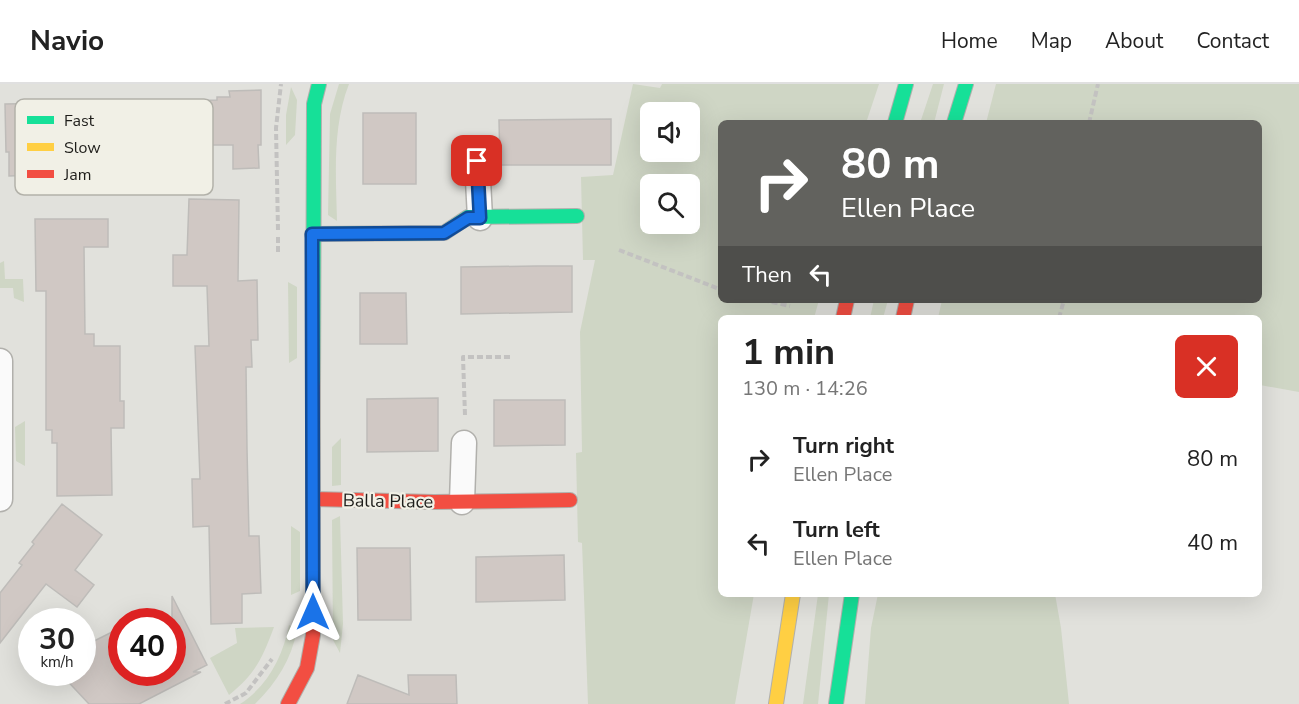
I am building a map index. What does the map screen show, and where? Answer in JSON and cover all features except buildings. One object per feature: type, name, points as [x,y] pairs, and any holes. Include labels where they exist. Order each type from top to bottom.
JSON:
[{"type":"main road","points":[[288,704],[307,668],[313,635],[312,234],[314,104],[319,84]]},
{"type":"main road","points":[[896,120],[906,84]]},
{"type":"main road","points":[[955,120],[966,84]]},
{"type":"main road","points":[[312,234],[444,233],[468,218],[577,216]]},
{"type":"main road","name":"Balla Place","points":[[313,499],[462,502],[570,500]]},
{"type":"main road","points":[[776,703],[793,597]]},
{"type":"main road","points":[[836,704],[852,597]]},
{"type":"street","points":[[477,161],[480,218]]},
{"type":"street","points":[[0,361],[0,499]]},
{"type":"street","points":[[462,502],[464,443]]},
{"type":"path","points":[[278,257],[276,128],[281,84]]},
{"type":"path","points":[[1090,120],[1098,84]]},
{"type":"path","points":[[619,250],[718,288]]},
{"type":"path","points":[[776,303],[790,306]]},
{"type":"path","points":[[464,443],[463,357],[511,357]]},
{"type":"path","points":[[225,704],[246,693],[273,657]]},
{"type":"green space","points":[[339,84],[349,84],[337,134],[337,221],[328,215],[330,114]]},
{"type":"green space","points":[[633,84],[660,88],[662,84],[879,84],[867,120],[718,120],[718,303],[818,303],[815,315],[718,315],[718,597],[753,597],[735,704],[588,704],[582,543],[578,542],[576,453],[582,452],[580,332],[595,260],[583,260],[581,177],[613,175]]},
{"type":"green space","points":[[933,84],[944,84],[935,120],[921,120]]},
{"type":"green space","points":[[996,84],[1299,84],[1299,392],[1262,385],[1262,315],[939,315],[941,303],[1262,303],[1262,120],[987,120]]},
{"type":"green space","points":[[291,87],[297,100],[295,135],[286,145],[286,115]]},
{"type":"green space","points":[[4,261],[5,279],[23,279],[24,302],[14,298],[13,288],[0,288],[0,263]]},
{"type":"green space","points":[[288,282],[297,287],[297,358],[289,363]]},
{"type":"green space","points":[[873,303],[887,303],[884,315],[871,315]]},
{"type":"green space","points":[[25,421],[25,466],[16,461],[15,427]]},
{"type":"green space","points":[[341,438],[341,485],[332,486],[332,447]]},
{"type":"green space","points":[[340,516],[343,624],[340,653],[333,640],[332,520]]},
{"type":"green space","points":[[291,526],[300,532],[300,591],[291,595]]},
{"type":"green space","points":[[818,597],[829,597],[818,704],[803,704]]},
{"type":"green space","points":[[877,597],[1056,597],[1069,704],[865,704],[871,628]]},
{"type":"green space","points":[[289,625],[297,630],[282,670],[255,704],[240,704],[259,688],[273,669],[283,648]]},
{"type":"green space","points":[[274,627],[257,665],[246,680],[229,695],[210,658],[237,643],[235,628]]},
{"type":"traffic: fast","points":[[313,386],[314,104],[319,84]]},
{"type":"traffic: fast","points":[[896,120],[906,84]]},
{"type":"traffic: fast","points":[[955,120],[966,84]]},
{"type":"traffic: fast","points":[[312,234],[444,233],[468,217],[577,216]]},
{"type":"traffic: fast","points":[[836,704],[852,597]]},
{"type":"traffic: slow","points":[[776,704],[793,597]]},
{"type":"traffic: jam","points":[[844,315],[846,303]]},
{"type":"traffic: jam","points":[[904,315],[906,303]]},
{"type":"traffic: jam","points":[[288,704],[307,668],[313,635],[313,386]]},
{"type":"traffic: jam","points":[[313,499],[434,502],[570,500]]},
{"type":"route","points":[[313,612],[312,234],[444,233],[468,218],[480,218],[477,161]]}]
